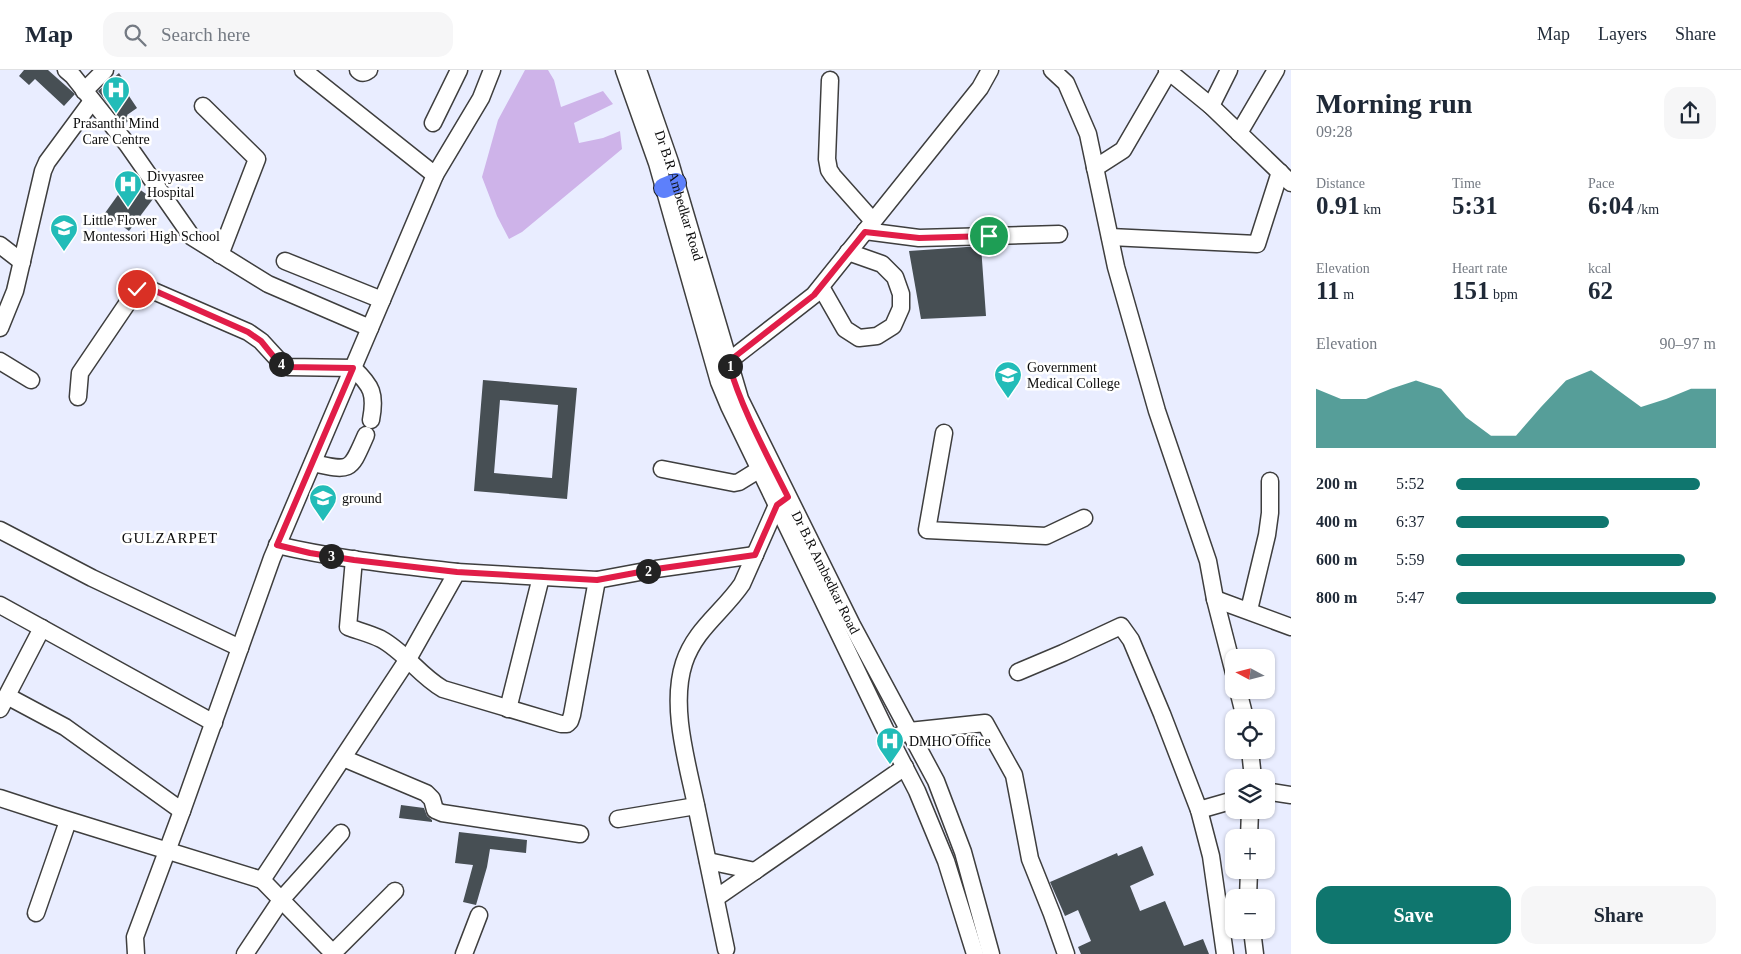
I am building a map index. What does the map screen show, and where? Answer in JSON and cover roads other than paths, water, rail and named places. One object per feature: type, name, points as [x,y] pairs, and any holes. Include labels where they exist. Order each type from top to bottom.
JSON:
[{"type":"street","points":[[66,70],[127,144],[192,236],[268,284],[370,328]]},
{"type":"street","points":[[0,328],[15,291],[47,162],[105,70]]},
{"type":"street","points":[[303,70],[435,175]]},
{"type":"street","points":[[358,70],[362,73],[366,73],[369,70]]},
{"type":"street","points":[[433,123],[459,70]]},
{"type":"street","points":[[136,954],[135,937],[277,545],[435,175],[481,98],[492,70]]},
{"type":"street","name":"Dr B.R Ambedkar Road","points":[[624,70],[670,185]]},
{"type":"street","name":"Dr B.R Ambedkar Road","points":[[638,70],[722,366],[729,406],[760,469],[782,501],[936,781],[963,852],[983,952]]},
{"type":"street","points":[[722,366],[814,295],[980,88],[990,70]]},
{"type":"street","points":[[1052,70],[1066,83],[1088,134],[1116,267],[1157,411],[1208,561],[1228,649]]},
{"type":"street","points":[[1211,106],[1230,70]]},
{"type":"street","points":[[1239,133],[1276,70]]},
{"type":"street","points":[[1095,168],[1123,150],[1168,71],[1211,106],[1285,178],[1257,244],[1110,237]]},
{"type":"street","points":[[830,80],[827,159],[829,170],[869,226],[919,238],[1059,234]]},
{"type":"street","points":[[203,106],[257,159],[220,255]]},
{"type":"street","points":[[0,245],[22,262]]},
{"type":"street","points":[[821,287],[845,329],[859,338],[877,336],[892,326],[901,308],[901,294],[895,277],[882,264],[848,252]]},
{"type":"street","points":[[285,261],[382,300]]},
{"type":"street","points":[[78,397],[80,373],[137,289],[142,286],[248,332],[261,341],[283,365],[288,367],[353,368],[366,380],[373,396],[368,427],[354,462],[350,466],[339,468],[312,462]]},
{"type":"street","points":[[0,361],[31,380]]},
{"type":"street","name":"Dr B.R Ambedkar Road","points":[[722,366],[737,390],[782,501],[890,739],[905,767],[983,952]]},
{"type":"street","points":[[944,433],[927,530],[1046,536],[1084,518]]},
{"type":"street","points":[[662,470],[734,483],[760,469]]},
{"type":"street","points":[[1249,610],[1267,535],[1270,512],[1270,481]]},
{"type":"street","points":[[726,950],[684,744],[679,709],[680,679],[690,648],[702,629],[742,584],[782,501]]},
{"type":"street","points":[[0,530],[92,578],[240,648]]},
{"type":"street","points":[[277,545],[310,553],[354,560],[457,572],[597,580],[656,569],[755,555]]},
{"type":"street","points":[[354,560],[348,627],[382,639],[408,659],[433,683],[443,689],[561,724],[567,724],[570,721],[597,580]]},
{"type":"street","points":[[262,880],[408,659],[457,572]]},
{"type":"street","points":[[508,709],[542,577]]},
{"type":"street","points":[[1215,599],[1291,627]]},
{"type":"street","points":[[0,605],[214,723]]},
{"type":"street","points":[[1018,672],[1121,626],[1131,640],[1199,810],[1211,856],[1225,954]]},
{"type":"street","points":[[42,628],[3,703],[65,727],[182,811]]},
{"type":"street","points":[[890,739],[909,730],[985,723],[1014,776],[1030,859],[1066,954]]},
{"type":"street","points":[[343,758],[426,793],[432,799],[435,810],[442,813],[580,834]]},
{"type":"street","points":[[716,898],[905,767]]},
{"type":"street","points":[[1275,792],[1291,794]]},
{"type":"street","points":[[0,798],[262,880],[333,954],[394,891]]},
{"type":"street","points":[[1199,810],[1225,803]]},
{"type":"street","points":[[618,818],[696,806]]},
{"type":"street","points":[[36,913],[68,820]]},
{"type":"street","points":[[245,954],[281,900],[341,833]]},
{"type":"street","points":[[708,861],[755,871]]},
{"type":"street","points":[[464,954],[478,915]]},
{"type":"street","points":[[1253,939],[1255,954]]},
{"type":"place","name":"Prasanthi Mind Care Centre","points":[[116,114]]},
{"type":"place","name":"Divyasree Hospital","points":[[128,208]]},
{"type":"place","name":"Little Flower Montessori High School","points":[[64,252]]},
{"type":"place","name":"Government Medical College","points":[[1008,399]]},
{"type":"place","name":"ground","points":[[323,522]]},
{"type":"place","name":"DMHO Office","points":[[890,765]]},
{"type":"district","name":"GULZARPET","points":[[170,538]]}]
